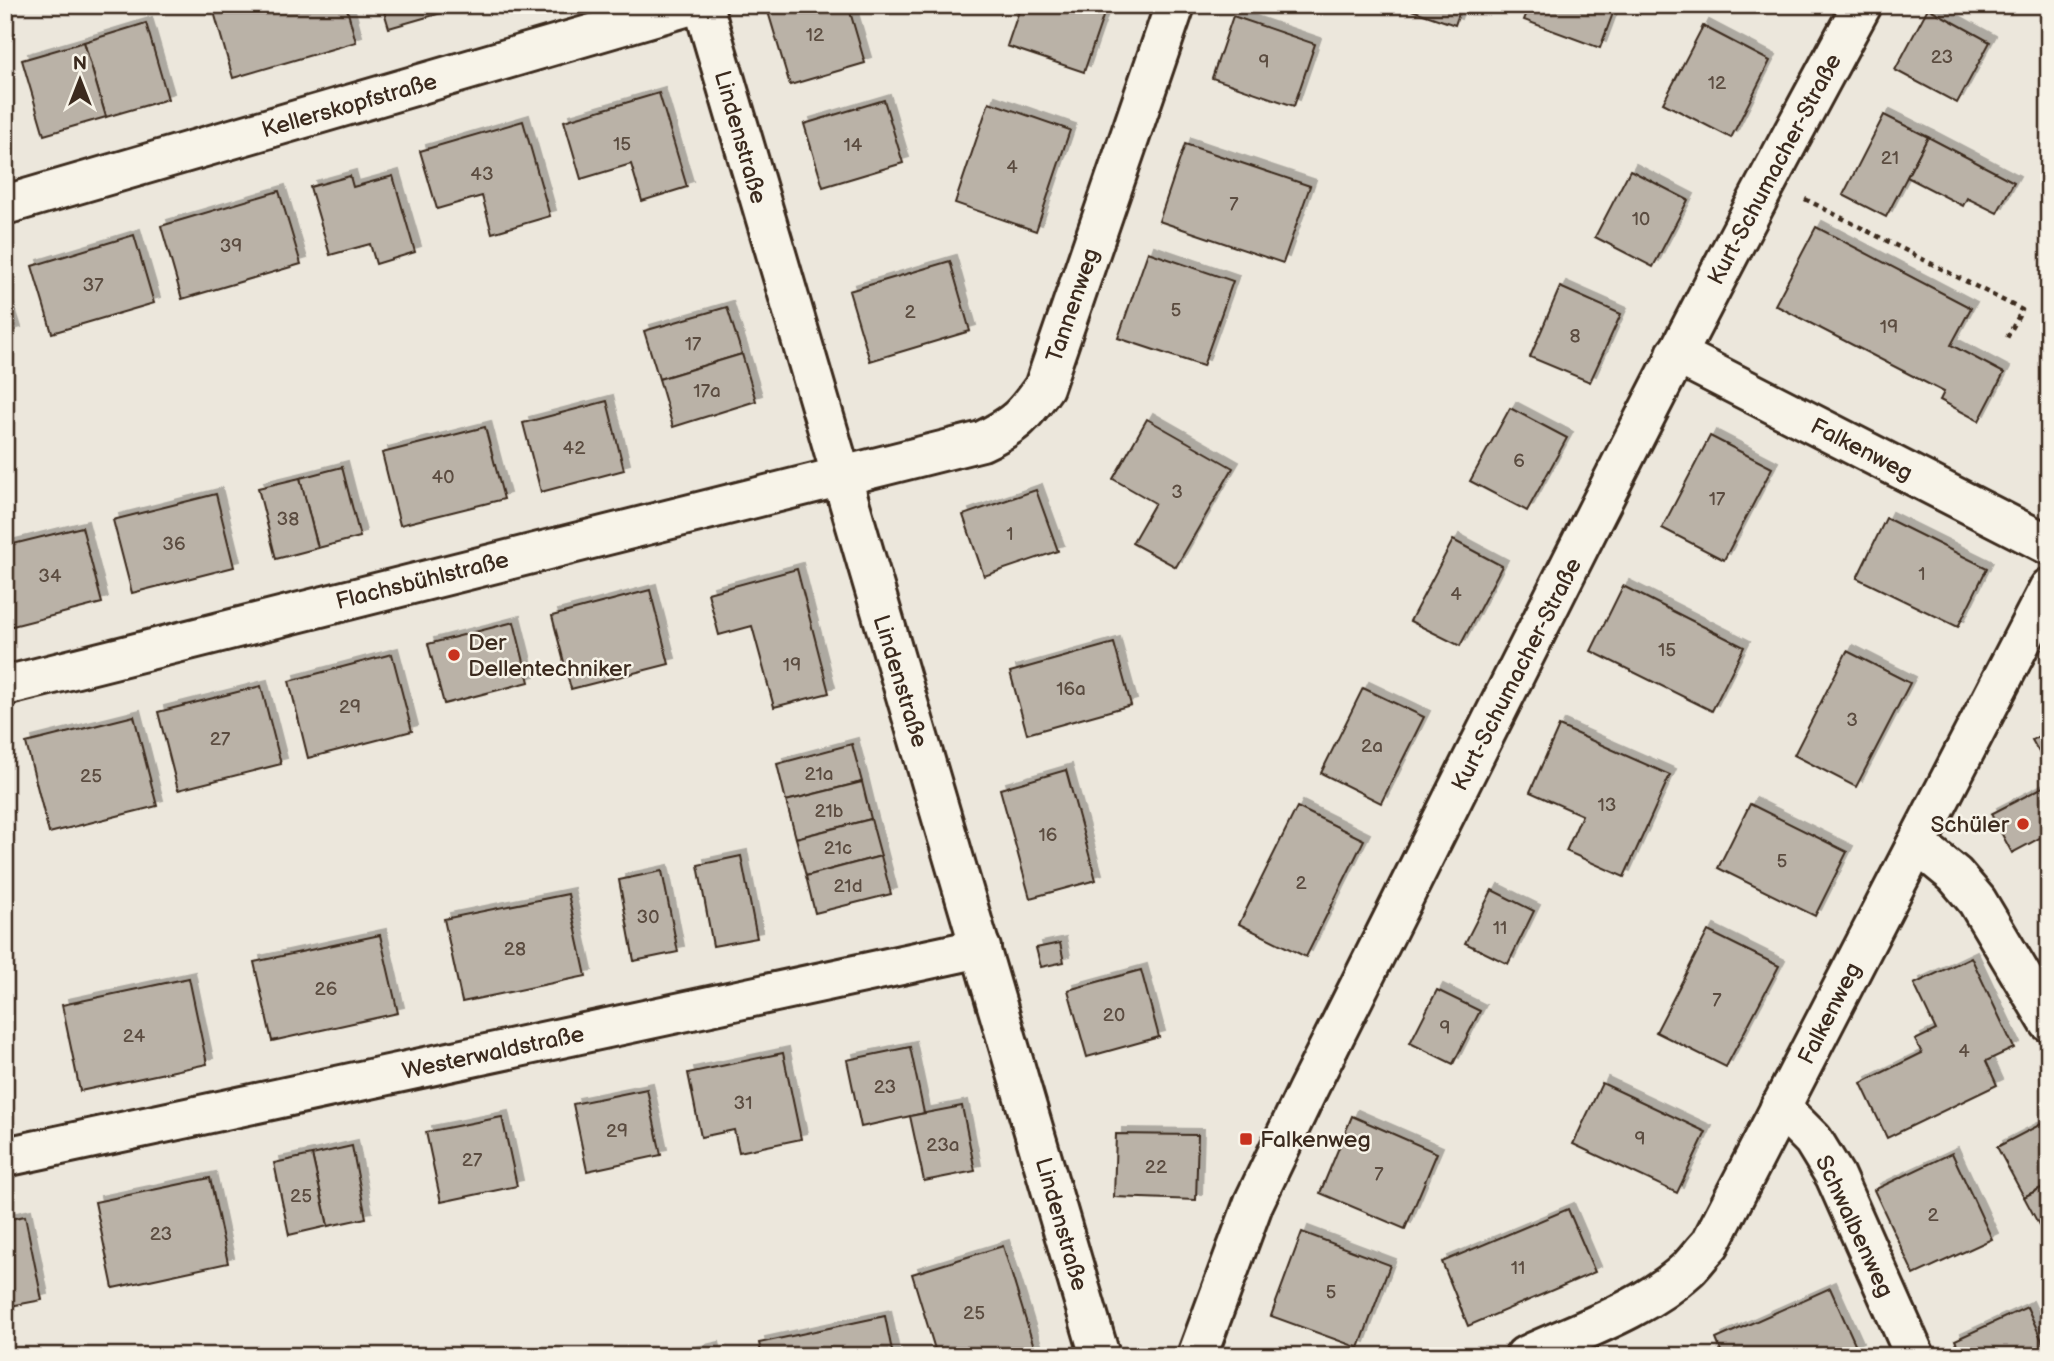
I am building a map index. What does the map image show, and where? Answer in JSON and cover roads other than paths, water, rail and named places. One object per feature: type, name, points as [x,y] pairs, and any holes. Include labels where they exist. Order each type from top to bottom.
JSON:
[{"type":"street","name":"Kellerskopfstraße","points":[[5,205],[692,5]]},
{"type":"street","name":"Lindenstraße","points":[[703,5],[1100,1356]]},
{"type":"street","name":"Tannenweg","points":[[840,476],[982,441],[1010,427],[1026,413],[1044,387],[1175,5]]},
{"type":"street","name":"Kurt-Schumacher-Straße","points":[[1196,1356],[1266,1177],[1676,354],[1862,5]]},
{"type":"street","name":"Falkenweg","points":[[1676,354],[2049,545]]},
{"type":"street","name":"Flachsbühlstraße","points":[[5,686],[840,476]]},
{"type":"street","name":"Falkenweg","points":[[1525,1356],[1628,1309],[1658,1291],[1687,1270],[1710,1244],[2049,588]]},
{"type":"street","points":[[1915,847],[1933,857],[1955,875],[1977,901],[2049,1022]]},
{"type":"street","name":"Westerwaldstraße","points":[[5,1157],[981,947]]},
{"type":"street","name":"Schwalbenweg","points":[[1780,1107],[1813,1140],[1835,1176],[1916,1356]]},
{"type":"place","name":"Der Dellentechniker","points":[[454,655]]},
{"type":"place","name":"Schüler","points":[[2023,824]]},
{"type":"place","name":"Falkenweg","points":[[1246,1139]]}]
